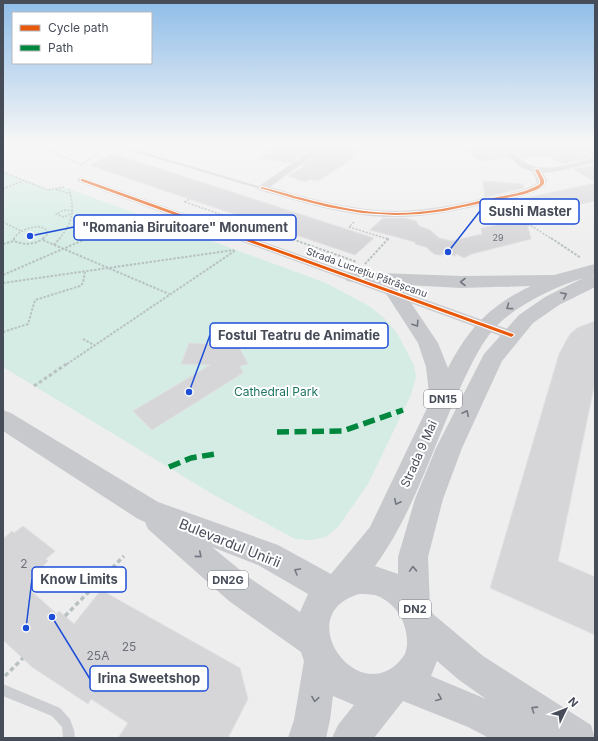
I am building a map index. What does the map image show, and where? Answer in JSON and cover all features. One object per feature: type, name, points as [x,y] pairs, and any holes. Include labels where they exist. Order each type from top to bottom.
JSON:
[{"type":"main road","name":"Strada 9 Mai","points":[[418,616],[413,557],[429,499],[449,448],[492,359],[498,330],[508,307],[529,294],[588,264]]},
{"type":"main road","points":[[358,268],[461,282],[558,280]]},
{"type":"main road","name":"Strada 9 Mai","points":[[337,587],[380,536],[442,402],[469,348],[498,330],[526,319],[552,301],[595,280]]},
{"type":"main road","points":[[394,292],[428,343],[437,367],[442,402]]},
{"type":"main road","name":"Bulevardul Unirii","points":[[3,418],[148,511],[240,590],[317,651]]},
{"type":"main road","name":"Bulevardul Unirii","points":[[148,511],[268,555],[337,587]]},
{"type":"main road","name":"DN2","points":[[337,587],[359,580],[374,581],[390,586],[403,596],[418,616],[471,668],[578,738]]},
{"type":"main road","points":[[307,738],[312,720],[317,651],[314,621],[319,605],[337,587]]},
{"type":"main road","name":"DN2","points":[[351,738],[396,686],[414,671],[421,657],[424,641],[418,616]]},
{"type":"main road","points":[[317,651],[334,677],[351,688],[370,692],[396,686],[480,714],[528,738]]},
{"type":"street","points":[[262,188],[275,179]]},
{"type":"street","points":[[262,188],[324,205],[362,212],[405,213],[434,211],[520,194],[542,184],[541,179]]},
{"type":"street","name":"Strada Lucrețiu Pătrășcanu","points":[[82,180],[358,268],[394,292],[498,330]]},
{"type":"lane","points":[[230,179],[262,188]]},
{"type":"lane","points":[[3,690],[56,712],[68,726],[69,738]]},
{"type":"path","points":[[20,179],[48,190],[64,187]]},
{"type":"path","points":[[3,189],[24,180]]},
{"type":"path","points":[[56,189],[71,194]]},
{"type":"path","points":[[54,244],[70,224],[73,212],[69,189]]},
{"type":"path","points":[[190,199],[185,202],[358,268],[388,239],[349,227],[362,212]]},
{"type":"path","points":[[473,204],[495,221],[530,224],[588,264]]},
{"type":"path","points":[[65,209],[73,212],[65,217],[60,217],[56,214],[60,210],[65,209]]},
{"type":"path","points":[[3,274],[63,248],[144,216]]},
{"type":"path","points":[[3,222],[21,231]]},
{"type":"path","points":[[14,241],[14,236],[21,231],[38,227],[46,229],[48,234],[43,240]]},
{"type":"path","points":[[3,244],[14,241],[26,244],[43,240],[169,294]]},
{"type":"path","points":[[3,283],[236,250],[34,386]]},
{"type":"path","points":[[3,332],[28,324],[35,300],[80,286],[83,283],[85,272]]},
{"type":"path","points":[[83,339],[94,345]]},
{"type":"path","points":[[65,616],[124,556]]},
{"type":"path","points":[[3,679],[23,658]]},
{"type":"green space","name":"Cathedral Park","points":[[3,179],[21,179],[49,190],[64,187],[326,283],[369,306],[383,317],[397,333],[414,365],[416,377],[411,395],[368,484],[338,527],[326,537],[311,540],[295,539],[214,495],[3,367]]},
{"type":"building","points":[[129,179],[190,179],[374,238],[355,255]]},
{"type":"building","points":[[296,179],[322,179],[318,181],[310,179],[306,182]]},
{"type":"building","points":[[483,181],[523,184],[524,188],[485,197]]},
{"type":"building","points":[[595,183],[595,201],[525,216],[531,239],[472,254],[464,258],[456,254],[455,256],[448,254],[434,254],[426,247],[415,244],[415,242],[370,230],[383,218],[405,218],[416,221],[419,226],[430,230],[439,238],[452,241],[482,234],[481,228],[510,222],[488,206]]},
{"type":"building","points":[[595,321],[595,382],[558,561],[595,577],[595,635],[490,588],[559,354],[570,334],[577,328]]},
{"type":"building","points":[[189,343],[226,345],[237,343],[248,364],[240,366],[243,373],[152,430],[133,411],[210,365],[181,364]]},
{"type":"building","points":[[23,526],[55,551],[46,559],[48,561],[43,566],[49,571],[29,589],[57,614],[59,611],[74,624],[101,590],[240,668],[248,699],[228,738],[118,738],[128,723],[91,699],[88,704],[32,667],[3,640],[3,539],[12,531],[14,533]]},
{"type":"marked path","points":[[277,432],[343,431],[403,410]]},
{"type":"marked path","points":[[169,467],[191,458],[215,454]]},
{"type":"cycle path","points":[[262,188],[311,202],[345,209],[379,213],[408,214],[444,210],[510,197],[536,188],[542,184],[541,179]]},
{"type":"cycle path","points":[[82,180],[511,335]]},
{"type":"place","name":"\"Romania Biruitoare\" Monument","points":[[30,236]]},
{"type":"place","name":"Sushi Master","points":[[448,252]]},
{"type":"place","name":"Fostul Teatru de Animatie","points":[[189,392]]},
{"type":"place","name":"Irina Sweetshop","points":[[52,617]]},
{"type":"place","name":"Know Limits","points":[[26,628]]}]
